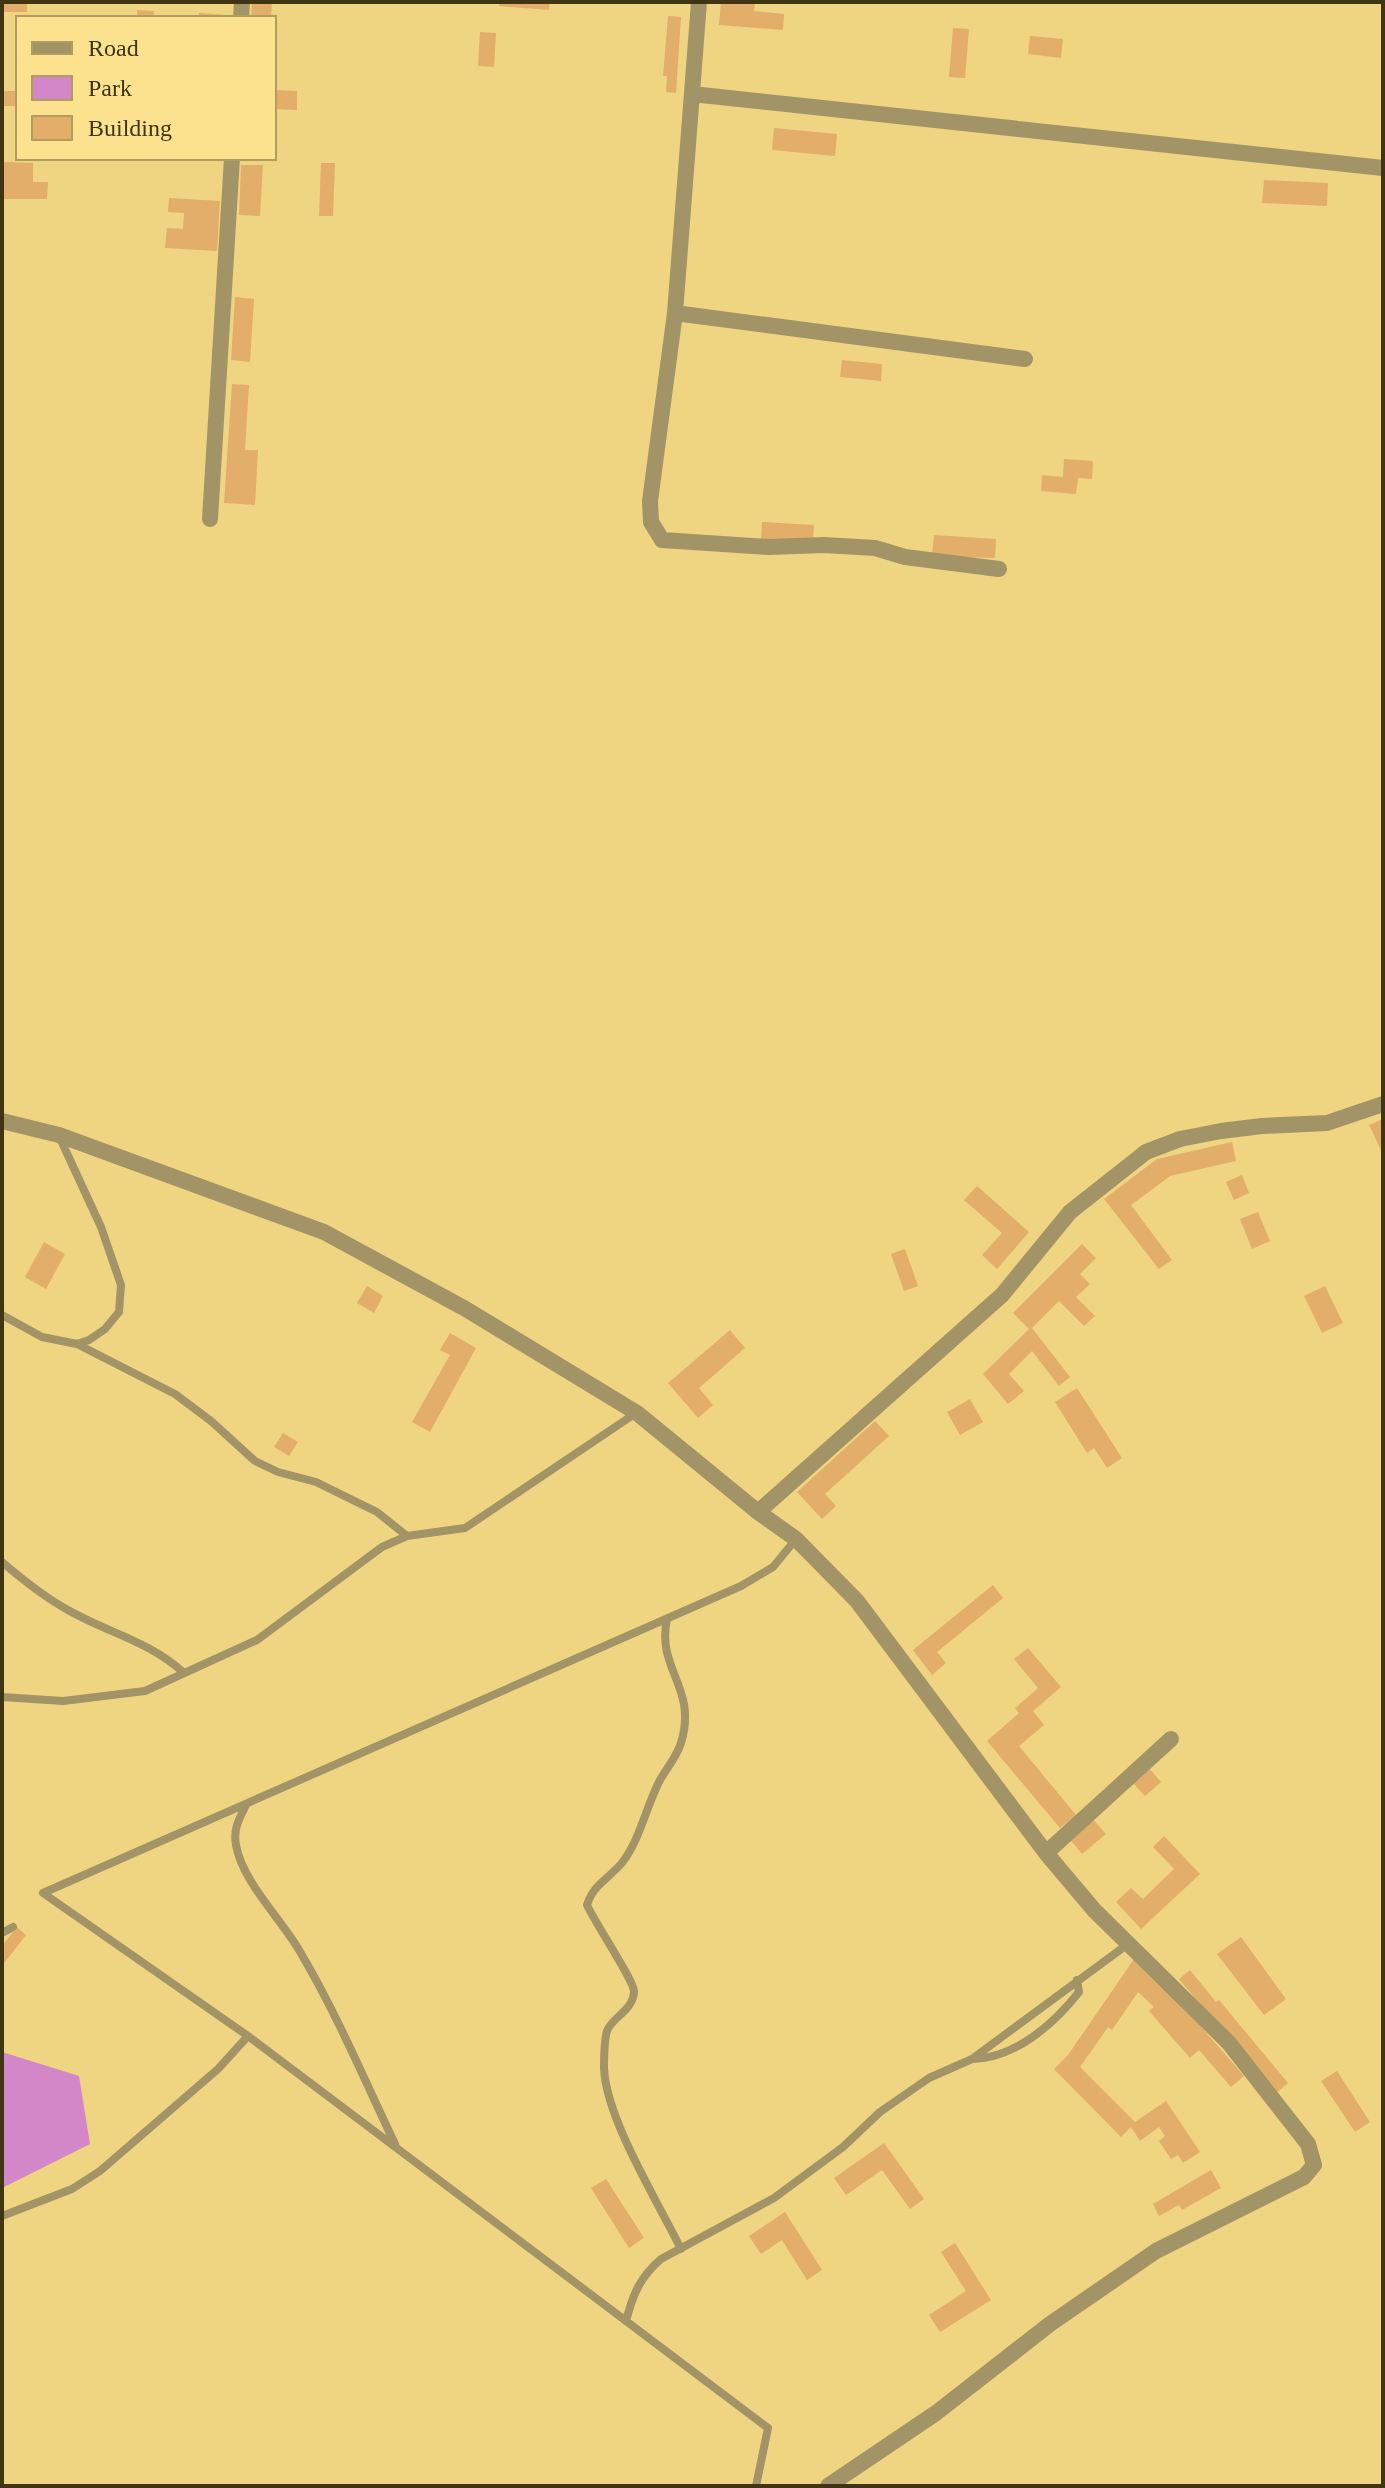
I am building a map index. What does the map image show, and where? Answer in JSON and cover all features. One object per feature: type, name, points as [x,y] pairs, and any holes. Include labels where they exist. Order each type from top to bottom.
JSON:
[{"type":"street","points":[[699,2],[675,313],[650,501],[651,522],[662,540],[769,547],[824,545],[875,548],[905,557],[999,569]]},
{"type":"street","points":[[692,94],[1383,168]]},
{"type":"street","points":[[210,519],[232,160]]},
{"type":"street","points":[[675,313],[1025,359]]},
{"type":"street","points":[[758,1512],[1002,1295],[1070,1212],[1146,1152],[1180,1139],[1221,1131],[1327,1123],[1383,1104]]},
{"type":"street","points":[[2,1121],[59,1135],[324,1232],[464,1308],[637,1413],[758,1512],[796,1539],[857,1601],[1046,1853],[1094,1910],[1229,2043],[1308,2144],[1314,2165],[1304,2177],[1156,2251],[1050,2324],[936,2413],[828,2486]]},
{"type":"street","points":[[1046,1853],[1171,1739]]},
{"type":"lane","points":[[59,1135],[101,1227],[121,1285],[119,1312],[105,1329],[77,1344]]},
{"type":"lane","points":[[2,1315],[42,1337],[77,1344],[175,1394],[211,1421],[255,1461],[278,1472],[316,1482],[377,1512],[407,1536]]},
{"type":"lane","points":[[2,1697],[63,1701],[145,1691],[257,1640],[382,1547],[407,1536],[465,1528],[637,1413]]},
{"type":"lane","points":[[756,2486],[768,2428],[248,2036],[43,1893],[741,1586],[773,1567],[796,1539]]},
{"type":"lane","points":[[2,1562],[29,1585],[69,1611],[163,1655],[184,1673]]},
{"type":"lane","points":[[667,1619],[664,1646],[685,1697],[687,1719],[680,1746],[659,1782],[622,1863],[591,1891],[587,1905],[634,1990],[631,2004],[607,2030],[604,2070],[611,2100],[620,2126],[681,2249]]},
{"type":"lane","points":[[247,1804],[235,1827],[236,1846],[244,1868],[318,1984],[397,2148]]},
{"type":"lane","points":[[2,1933],[13,1927]]},
{"type":"lane","points":[[626,2321],[634,2291],[661,2259],[774,2198],[843,2147],[880,2112],[929,2078],[972,2059],[1128,1944]]},
{"type":"lane","points":[[972,2059],[1010,2051],[1049,2023],[1079,1992],[1077,1980]]},
{"type":"lane","points":[[2,2216],[72,2189],[100,2171],[218,2069],[248,2036]]},
{"type":"green space","points":[[2,2052],[79,2076],[90,2144],[2,2188]]},
{"type":"building","points":[[2,2],[27,2],[27,12],[2,12]]},
{"type":"building","points":[[252,2],[272,2],[271,16],[251,16]]},
{"type":"building","points":[[500,2],[550,2],[549,10],[499,6]]},
{"type":"building","points":[[721,2],[755,2],[754,11],[784,14],[783,30],[719,25]]},
{"type":"building","points":[[137,10],[154,11],[153,16],[137,16]]},
{"type":"building","points":[[199,13],[227,15],[227,16],[199,16]]},
{"type":"building","points":[[668,16],[681,17],[676,93],[666,92],[667,76],[663,76]]},
{"type":"building","points":[[953,28],[969,29],[965,78],[949,77]]},
{"type":"building","points":[[480,32],[496,33],[494,67],[478,66]]},
{"type":"building","points":[[1030,36],[1063,39],[1061,58],[1028,54]]},
{"type":"building","points":[[276,90],[297,91],[297,110],[276,109]]},
{"type":"building","points":[[2,91],[16,91],[16,106],[2,106]]},
{"type":"building","points":[[774,128],[837,134],[835,156],[772,150]]},
{"type":"building","points":[[2,162],[33,163],[33,182],[48,182],[47,199],[2,199]]},
{"type":"building","points":[[321,163],[335,163],[333,216],[319,216]]},
{"type":"building","points":[[241,165],[263,165],[260,216],[239,215]]},
{"type":"building","points":[[1264,180],[1328,183],[1327,206],[1262,203]]},
{"type":"building","points":[[169,198],[220,201],[217,251],[165,248],[167,228],[183,229],[184,213],[168,212]]},
{"type":"building","points":[[235,297],[254,299],[250,362],[231,360]]},
{"type":"building","points":[[842,360],[882,364],[881,381],[840,377]]},
{"type":"building","points":[[232,384],[249,385],[245,450],[258,450],[255,505],[224,503]]},
{"type":"building","points":[[1064,459],[1093,461],[1092,479],[1078,478],[1076,494],[1041,491],[1042,475],[1063,477]]},
{"type":"building","points":[[762,522],[814,525],[813,542],[761,540]]},
{"type":"building","points":[[934,535],[996,539],[995,558],[932,556]]},
{"type":"building","points":[[1383,1119],[1383,1154],[1369,1125]]},
{"type":"building","points":[[1232,1142],[1236,1161],[1170,1176],[1131,1205],[1172,1260],[1159,1269],[1104,1199],[1157,1159]]},
{"type":"building","points":[[1242,1175],[1249,1193],[1234,1200],[1226,1182]]},
{"type":"building","points":[[977,1186],[1029,1232],[997,1269],[982,1255],[1002,1233],[964,1200]]},
{"type":"building","points":[[1258,1212],[1270,1241],[1252,1249],[1240,1219]]},
{"type":"building","points":[[44,1242],[65,1254],[46,1289],[25,1277]]},
{"type":"building","points":[[1082,1244],[1096,1258],[1080,1274],[1090,1284],[1076,1297],[1095,1316],[1084,1326],[1059,1301],[1032,1328],[1070,1377],[1059,1386],[1032,1351],[1009,1374],[1024,1391],[1008,1404],[983,1374],[1029,1329],[1013,1313]]},
{"type":"building","points":[[905,1249],[918,1286],[904,1291],[891,1254]]},
{"type":"building","points":[[367,1286],[383,1296],[374,1313],[357,1303]]},
{"type":"building","points":[[1325,1286],[1343,1323],[1322,1333],[1304,1296]]},
{"type":"building","points":[[730,1330],[745,1348],[699,1388],[713,1405],[698,1418],[668,1383]]},
{"type":"building","points":[[450,1333],[476,1348],[430,1432],[412,1422],[450,1355],[440,1350]]},
{"type":"building","points":[[1077,1388],[1122,1458],[1107,1468],[1094,1448],[1087,1453],[1055,1402]]},
{"type":"building","points":[[970,1399],[983,1422],[960,1435],[947,1412]]},
{"type":"building","points":[[875,1421],[889,1436],[825,1494],[836,1506],[822,1519],[797,1492]]},
{"type":"building","points":[[283,1433],[298,1442],[289,1456],[274,1447]]},
{"type":"building","points":[[993,1585],[1003,1598],[937,1652],[946,1663],[932,1675],[913,1650]]},
{"type":"building","points":[[1028,1648],[1061,1687],[1033,1711],[1044,1725],[1019,1746],[1076,1815],[1060,1828],[987,1741],[1019,1713],[1015,1708],[1038,1688],[1014,1659]]},
{"type":"building","points":[[1148,1767],[1161,1782],[1145,1796],[1131,1781]]},
{"type":"building","points":[[1091,1817],[1106,1834],[1082,1854],[1068,1837]]},
{"type":"building","points":[[1164,1836],[1200,1874],[1141,1929],[1116,1902],[1131,1888],[1143,1899],[1174,1869],[1153,1847]]},
{"type":"building","points":[[17,1927],[26,1935],[2,1966],[2,1946]]},
{"type":"building","points":[[1241,1937],[1286,1999],[1264,2015],[1217,1954]]},
{"type":"building","points":[[1134,1959],[1171,1992],[1244,2076],[1231,2087],[1199,2050],[1190,2058],[1149,2011],[1154,2007],[1138,1992],[1112,2030],[1108,2027],[1080,2067],[1135,2122],[1166,2101],[1200,2152],[1183,2163],[1178,2155],[1171,2159],[1159,2141],[1165,2136],[1159,2127],[1140,2141],[1131,2127],[1121,2137],[1054,2069],[1068,2055]]},
{"type":"building","points":[[1190,1970],[1288,2083],[1275,2094],[1179,1979]]},
{"type":"building","points":[[1337,2071],[1370,2122],[1355,2132],[1321,2081]]},
{"type":"building","points":[[884,2143],[924,2199],[910,2209],[882,2170],[846,2195],[834,2178]]},
{"type":"building","points":[[1211,2170],[1221,2188],[1182,2210],[1179,2205],[1159,2216],[1153,2204]]},
{"type":"building","points":[[606,2179],[644,2238],[629,2248],[591,2188]]},
{"type":"building","points":[[785,2212],[822,2270],[807,2280],[782,2240],[761,2254],[749,2236]]},
{"type":"building","points":[[955,2243],[991,2300],[940,2332],[929,2315],[966,2291],[941,2252]]}]
